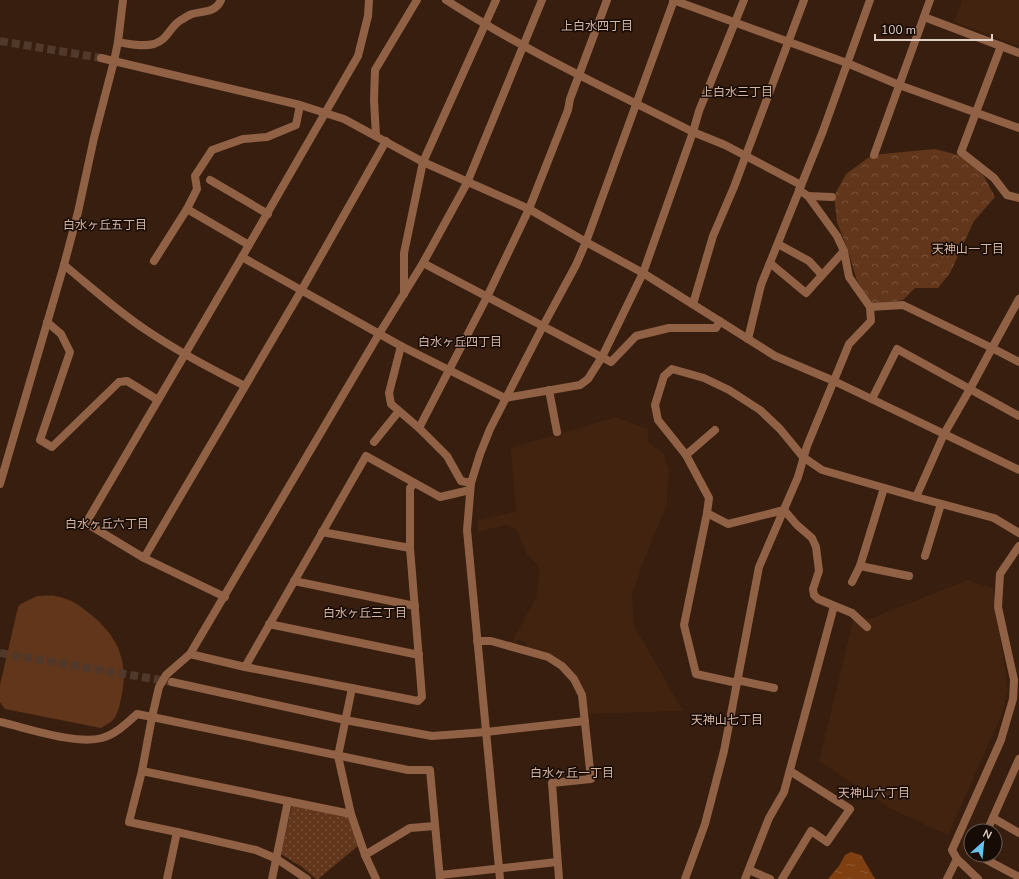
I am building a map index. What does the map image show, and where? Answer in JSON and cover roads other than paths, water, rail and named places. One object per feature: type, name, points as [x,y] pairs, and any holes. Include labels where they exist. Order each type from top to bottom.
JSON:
[{"type":"street","points":[[0,484],[64,265],[114,61],[123,0]]},
{"type":"street","points":[[118,42],[139,45],[162,41],[178,21],[192,14],[206,12],[219,4],[221,0]]},
{"type":"street","points":[[225,598],[144,558],[86,523],[268,214],[358,56],[368,16],[370,0]]},
{"type":"street","points":[[376,136],[374,100],[375,70],[417,0]]},
{"type":"street","points":[[446,0],[485,25],[524,46],[636,104],[693,132],[725,145],[800,188],[808,196],[837,236],[844,251],[849,277],[870,307],[871,321],[849,344],[828,392],[803,457],[798,477],[759,567],[724,751],[705,824],[685,879]]},
{"type":"street","points":[[404,295],[404,253],[422,162],[496,0]]},
{"type":"street","points":[[308,879],[277,858],[256,850],[129,822],[142,771],[159,687],[166,675],[190,654],[225,598],[379,334],[423,263],[467,183],[542,0]]},
{"type":"street","points":[[420,428],[487,297],[529,209],[568,110],[570,99],[607,0]]},
{"type":"street","points":[[500,879],[467,530],[471,486],[485,441],[505,398],[542,326],[576,265],[586,242],[674,0],[847,63],[899,85],[1019,128]]},
{"type":"street","points":[[242,257],[379,334],[505,398],[580,386],[588,379],[602,358],[643,274],[699,111],[744,0]]},
{"type":"street","points":[[693,304],[713,236],[804,0]]},
{"type":"street","points":[[748,339],[761,285],[800,188],[870,0]]},
{"type":"street","points":[[874,155],[930,0]]},
{"type":"street","points":[[924,17],[1019,52]]},
{"type":"street","points":[[1000,46],[961,152],[994,178],[1007,195],[1019,198]]},
{"type":"street","points":[[101,58],[300,105],[344,119],[422,162],[529,209],[643,274],[775,356],[834,381],[1019,470]]},
{"type":"street","points":[[154,261],[187,210],[197,189],[195,176],[212,150],[243,139],[267,137],[296,126],[300,105]]},
{"type":"street","points":[[144,558],[301,291],[386,142]]},
{"type":"street","points":[[210,180],[268,214]]},
{"type":"street","points":[[808,196],[832,197]]},
{"type":"street","points":[[187,210],[249,245]]},
{"type":"street","points":[[778,244],[809,261],[822,275]]},
{"type":"street","points":[[770,263],[806,292],[844,251]]},
{"type":"street","points":[[423,263],[611,362],[636,336],[669,328],[716,328],[720,321]]},
{"type":"street","points":[[64,265],[144,330],[185,355],[245,386]]},
{"type":"street","points":[[916,497],[944,434],[1018,302]]},
{"type":"street","points":[[870,307],[903,305],[1019,362]]},
{"type":"street","points":[[47,322],[61,334],[70,352],[40,440],[52,447],[119,382],[127,381],[158,400]]},
{"type":"street","points":[[402,346],[389,393],[391,404],[420,428],[447,456],[461,481],[471,486]]},
{"type":"street","points":[[872,399],[897,349],[1019,416]]},
{"type":"street","points":[[774,688],[696,674],[684,625],[709,498],[686,455],[658,420],[655,405],[664,376],[672,369],[704,378],[729,390],[760,410],[780,429],[803,457],[822,470],[994,518],[1019,533]]},
{"type":"street","points":[[549,390],[557,432]]},
{"type":"street","points":[[374,442],[399,410]]},
{"type":"street","points":[[686,455],[715,430]]},
{"type":"street","points":[[245,667],[366,456],[414,484],[440,497],[471,486]]},
{"type":"street","points":[[190,654],[245,667],[418,702],[422,696],[410,548],[410,488],[414,484]]},
{"type":"street","points":[[852,582],[860,566],[884,488]]},
{"type":"street","points":[[925,556],[941,504]]},
{"type":"street","points":[[707,512],[728,524],[784,510]]},
{"type":"street","points":[[784,510],[797,525],[812,538],[816,547],[819,571],[813,589],[814,595],[818,599],[852,613],[866,627]]},
{"type":"street","points":[[322,532],[410,548]]},
{"type":"street","points":[[978,879],[957,859],[952,850],[1001,740],[1012,700],[1014,680],[998,607],[1000,574],[1019,546]]},
{"type":"street","points":[[860,566],[909,576]]},
{"type":"street","points":[[294,581],[415,606]]},
{"type":"street","points":[[745,879],[769,818],[784,792],[834,606]]},
{"type":"street","points":[[269,624],[419,655]]},
{"type":"street","points":[[477,641],[491,641],[548,657],[562,666],[574,679],[582,695],[591,779],[552,783],[559,879]]},
{"type":"street","points":[[172,682],[345,720],[432,736],[486,732],[585,721]]},
{"type":"street","points":[[352,688],[338,756],[351,814],[365,855],[376,879]]},
{"type":"street","points":[[0,722],[79,740],[102,738],[120,729],[137,714],[408,770],[430,770],[440,877],[499,868],[558,862]]},
{"type":"street","points":[[991,823],[1019,760]]},
{"type":"street","points":[[142,771],[351,814]]},
{"type":"street","points":[[782,879],[811,831],[827,842],[850,809],[790,771]]},
{"type":"street","points":[[272,879],[288,800]]},
{"type":"street","points":[[993,818],[1019,833]]},
{"type":"street","points":[[365,855],[410,828],[435,826]]},
{"type":"street","points":[[167,879],[177,832]]},
{"type":"street","points":[[947,879],[957,859]]},
{"type":"street","points":[[993,863],[1019,877]]},
{"type":"street","points":[[748,870],[770,879]]},
{"type":"water","points":[[851,852],[861,855],[875,879],[828,879],[839,866],[845,855]]},
{"type":"tunnel","points":[[0,41],[101,58]]},
{"type":"tunnel","points":[[0,653],[172,682]]},
{"type":"district","name":"上白水四丁目","points":[[597,26]]},
{"type":"district","name":"上白水三丁目","points":[[737,92]]},
{"type":"district","name":"白水ヶ丘五丁目","points":[[105,225]]},
{"type":"district","name":"天神山一丁目","points":[[968,249]]},
{"type":"district","name":"白水ヶ丘四丁目","points":[[460,342]]},
{"type":"district","name":"白水ヶ丘六丁目","points":[[107,524]]},
{"type":"district","name":"白水ヶ丘三丁目","points":[[365,613]]},
{"type":"district","name":"天神山七丁目","points":[[727,720]]},
{"type":"district","name":"白水ヶ丘一丁目","points":[[572,773]]},
{"type":"district","name":"天神山六丁目","points":[[874,793]]}]
